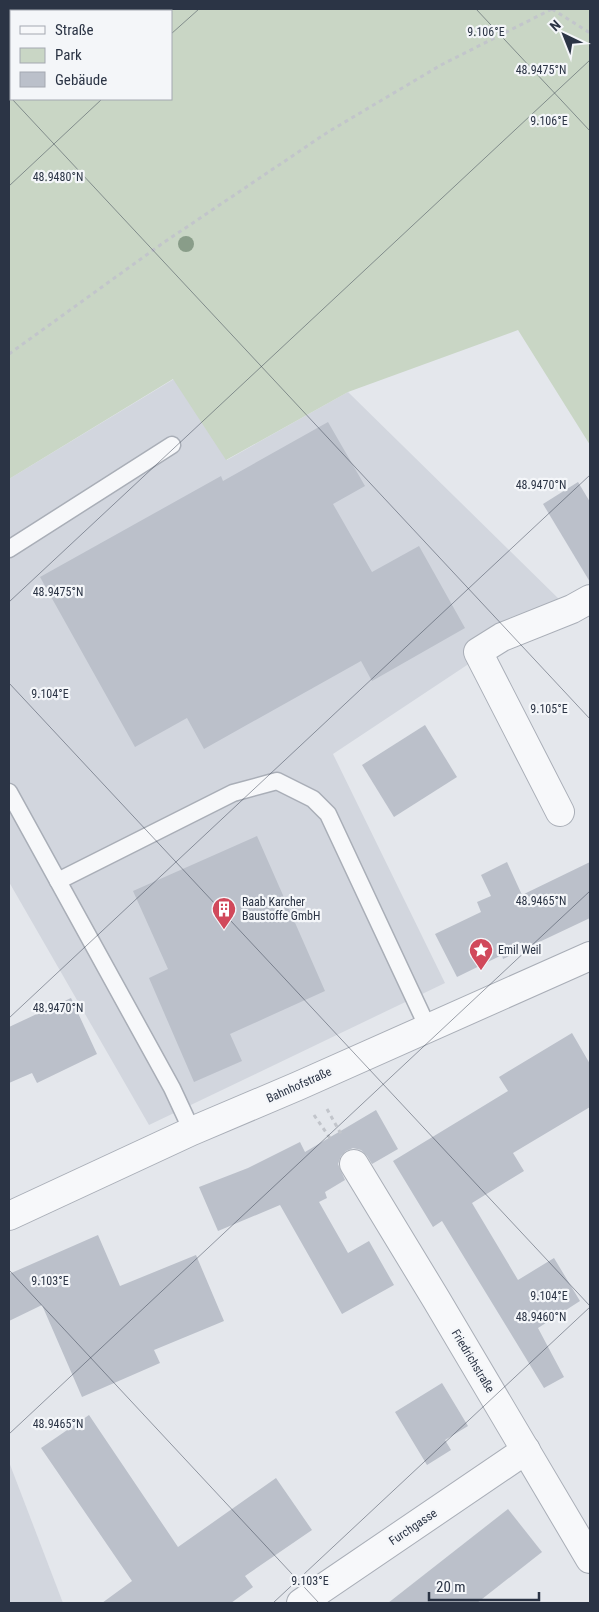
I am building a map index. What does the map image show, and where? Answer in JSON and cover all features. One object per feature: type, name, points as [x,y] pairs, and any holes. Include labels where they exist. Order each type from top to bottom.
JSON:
[{"type":"street","points":[[560,812],[478,652],[502,637],[572,609],[590,599]]},
{"type":"street","name":"Bahnhofstraße","points":[[9,1216],[192,1131],[590,956]]},
{"type":"street","name":"Friedrichstraße","points":[[354,1164],[590,1559]]},
{"type":"street","name":"Furchgasse","points":[[301,1603],[526,1450]]},
{"type":"lane","points":[[9,549],[172,445]]},
{"type":"lane","points":[[58,881],[233,793],[278,781],[313,799],[328,814],[428,1028]]},
{"type":"lane","points":[[9,792],[172,1088],[192,1131]]},
{"type":"path","points":[[9,354],[163,242],[328,132],[441,65],[552,9],[590,33]]},
{"type":"path","points":[[298,1086],[329,1139],[354,1164]]},
{"type":"path","points":[[327,1109],[344,1139]]},
{"type":"shaded area","points":[[174,379],[227,460],[348,392],[562,602],[333,754],[445,983],[149,1125],[9,882],[9,479]]},
{"type":"shaded area","points":[[9,1462],[63,1603],[9,1603]]},
{"type":"green space","points":[[9,9],[590,9],[590,445],[518,330],[348,392],[226,460],[173,379],[9,479]]},
{"type":"building","points":[[328,422],[365,486],[333,504],[372,572],[419,546],[465,628],[372,681],[361,661],[204,749],[187,718],[135,747],[40,577],[221,476],[223,481]]},
{"type":"building","points":[[578,482],[590,502],[590,582],[543,504]]},
{"type":"building","points":[[425,725],[457,777],[394,817],[362,765]]},
{"type":"building","name":"Raab Karcher Baustoffe GmbH","points":[[257,836],[325,991],[230,1034],[242,1061],[194,1082],[149,978],[168,969],[133,891]]},
{"type":"building","points":[[507,862],[522,895],[590,862],[590,918],[503,959],[502,955],[457,977],[435,934],[481,912],[477,902],[491,896],[481,875]]},
{"type":"building","points":[[71,998],[97,1054],[37,1083],[32,1073],[9,1083],[9,1027]]},
{"type":"building","points":[[572,1033],[590,1064],[590,1107],[513,1153],[524,1171],[472,1203],[518,1280],[554,1258],[580,1301],[538,1328],[564,1377],[544,1388],[442,1221],[433,1227],[393,1161],[508,1091],[499,1077]]},
{"type":"building","points":[[376,1110],[398,1149],[372,1164],[361,1150],[353,1148],[346,1151],[341,1156],[338,1164],[345,1180],[325,1192],[327,1198],[319,1202],[348,1253],[369,1241],[394,1285],[342,1314],[280,1205],[218,1231],[199,1187],[248,1168],[300,1142],[305,1152]]},
{"type":"building","points":[[98,1235],[120,1286],[196,1255],[224,1321],[154,1350],[160,1363],[82,1397],[42,1305],[9,1321],[9,1274]]},
{"type":"building","points":[[442,1383],[468,1426],[445,1440],[451,1450],[427,1465],[395,1412]]},
{"type":"building","points":[[89,1415],[178,1547],[276,1478],[312,1530],[245,1576],[253,1587],[231,1603],[102,1603],[132,1581],[41,1448]]},
{"type":"building","points":[[508,1509],[542,1552],[477,1603],[388,1603]]},
{"type":"place","name":"Raab Karcher Baustoffe GmbH","points":[[224,930]]},
{"type":"place","name":"Emil Weil","points":[[481,971]]}]
